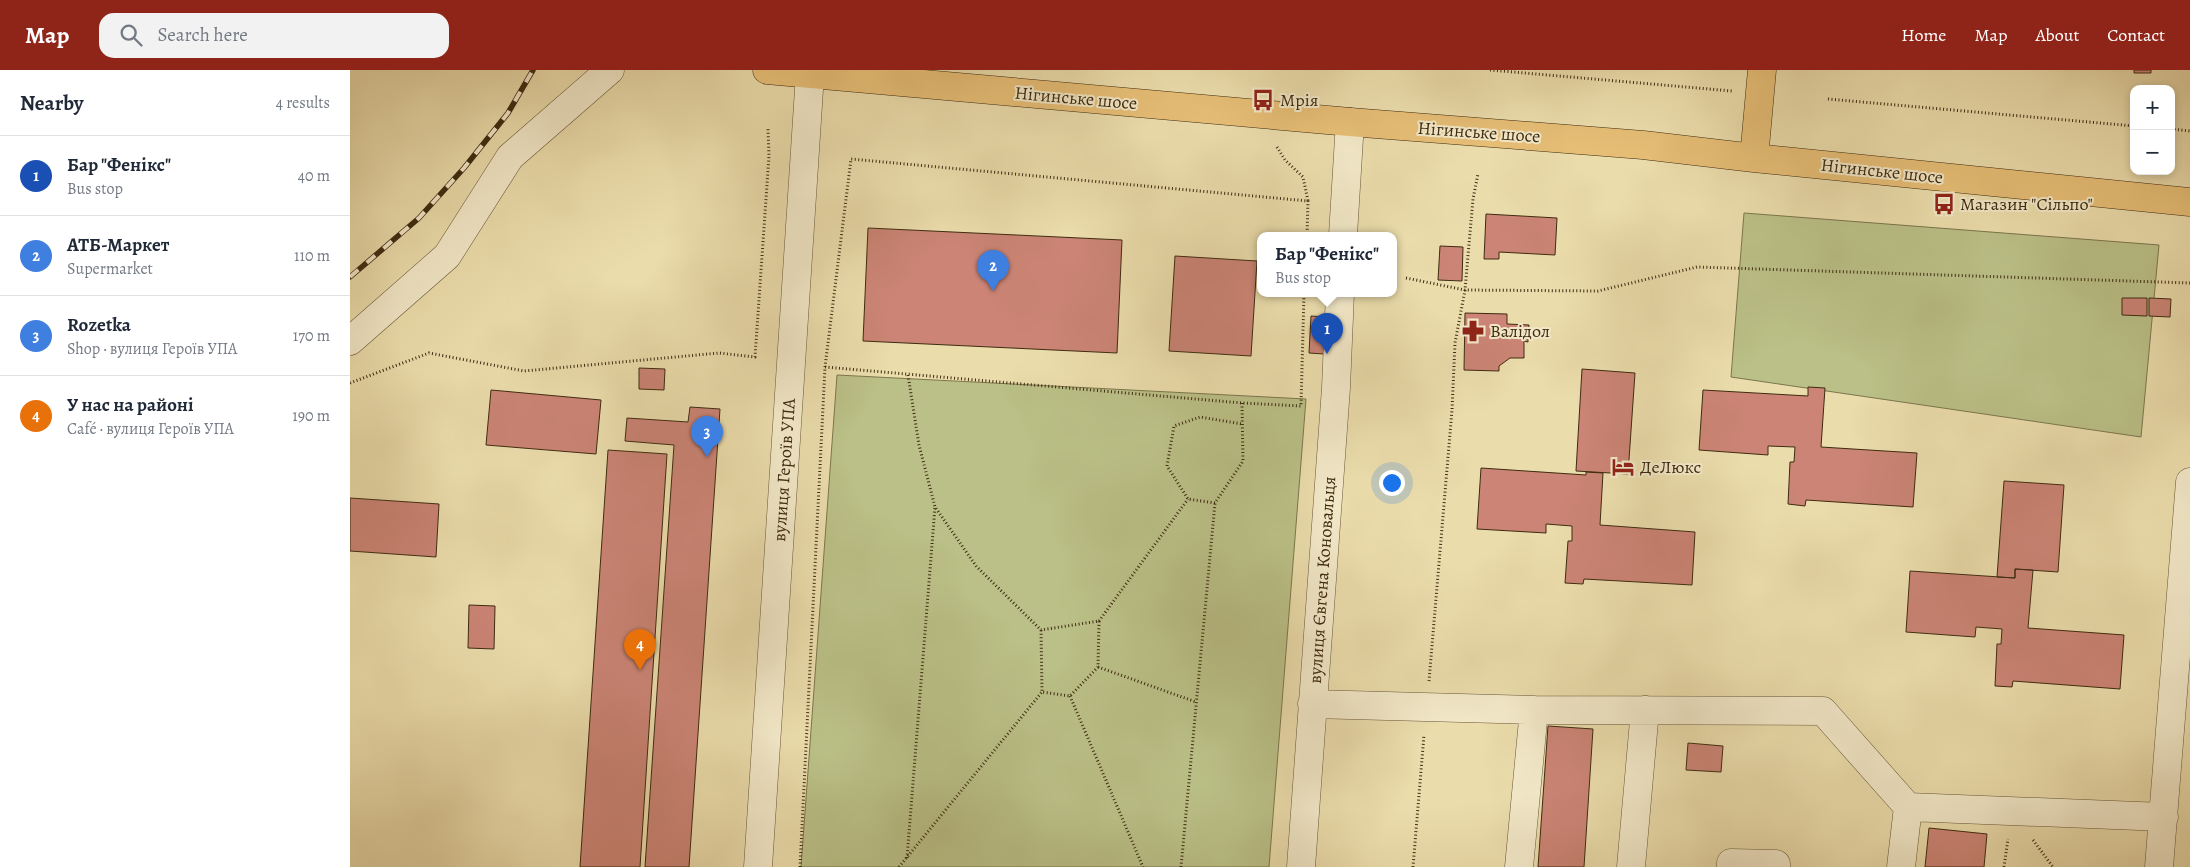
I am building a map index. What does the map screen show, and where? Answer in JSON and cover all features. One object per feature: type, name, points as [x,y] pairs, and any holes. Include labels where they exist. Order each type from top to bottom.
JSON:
[{"type":"main road","name":"Нігинське шосе","points":[[767,70],[810,74],[910,76],[1350,122],[1643,145],[2190,202]]},
{"type":"main road","points":[[1754,158],[1762,70]]},
{"type":"street","points":[[350,341],[446,256],[510,157],[610,70]]},
{"type":"street","name":"вулиця Героїв УПА","points":[[758,867],[810,74]]},
{"type":"street","points":[[1343,232],[1350,122]]},
{"type":"street","name":"вулиця Євгена Коновальця","points":[[1301,867],[1336,388],[1340,297]]},
{"type":"street","points":[[2159,867],[2190,482]]},
{"type":"street","points":[[1312,704],[1534,710],[1823,711],[1908,807],[2164,817]]},
{"type":"street","points":[[1519,867],[1534,710]]},
{"type":"street","points":[[1631,867],[1645,710]]},
{"type":"street","points":[[1902,867],[1908,807]]},
{"type":"street","points":[[1731,867],[1731,863],[1776,864],[1776,867]]},
{"type":"path","points":[[1490,70],[1733,92]]},
{"type":"path","points":[[1828,99],[2130,126]]},
{"type":"path","points":[[350,383],[429,353],[524,370],[719,353],[755,357],[769,156],[768,129]]},
{"type":"path","points":[[2175,129],[2190,131]]},
{"type":"path","points":[[1277,147],[1285,160],[1303,177],[1308,201],[1307,232]]},
{"type":"path","points":[[800,867],[825,367],[851,159],[1308,201]]},
{"type":"path","points":[[1413,867],[1452,410],[1454,343],[1465,290],[1473,199],[1478,174]]},
{"type":"path","points":[[1406,278],[1465,290],[1598,291],[1697,267],[2190,283]]},
{"type":"path","points":[[825,367],[1242,403],[1301,406],[1304,297]]},
{"type":"path","points":[[907,858],[935,507],[919,445],[908,375]]},
{"type":"path","points":[[1180,867],[1215,503],[1243,461],[1242,403]]},
{"type":"path","points":[[1215,503],[1188,499],[1166,466],[1174,426],[1200,417],[1242,424]]},
{"type":"path","points":[[1070,696],[1098,667],[1099,621],[1188,499]]},
{"type":"path","points":[[900,867],[1042,692],[1041,630],[976,566],[935,507]]},
{"type":"path","points":[[1041,630],[1099,621]]},
{"type":"path","points":[[1098,667],[1196,702]]},
{"type":"path","points":[[1042,692],[1070,696]]},
{"type":"path","points":[[1070,696],[1143,867]]},
{"type":"green space","points":[[1744,213],[2159,245],[2141,437],[1731,377]]},
{"type":"green space","points":[[837,375],[1306,399],[1269,867],[801,867]]},
{"type":"building","points":[[2134,70],[2151,70],[2151,73],[2134,73]]},
{"type":"building","points":[[1486,214],[1557,218],[1555,255],[1499,252],[1499,259],[1484,259]]},
{"type":"building","points":[[868,228],[1122,240],[1117,353],[863,341]]},
{"type":"building","points":[[1440,246],[1463,247],[1462,281],[1438,280]]},
{"type":"building","points":[[1175,256],[1257,261],[1251,356],[1169,351]]},
{"type":"building","points":[[2122,298],[2147,298],[2147,316],[2122,315]]},
{"type":"building","points":[[2149,298],[2171,299],[2170,317],[2149,316]]},
{"type":"building","points":[[1465,313],[1507,314],[1507,324],[1529,325],[1528,342],[1524,341],[1524,358],[1510,358],[1499,366],[1499,371],[1464,370]]},
{"type":"building","points":[[1311,316],[1326,317],[1324,354],[1309,353]]},
{"type":"building","points":[[639,368],[665,369],[664,390],[639,389]]},
{"type":"building","points":[[1582,369],[1635,373],[1628,474],[1576,471]]},
{"type":"building","points":[[1808,387],[1825,388],[1821,447],[1917,453],[1913,507],[1806,500],[1805,506],[1788,504],[1790,462],[1794,462],[1795,447],[1768,446],[1768,455],[1699,450],[1703,390],[1808,396]]},
{"type":"building","points":[[491,390],[601,400],[596,454],[486,445]]},
{"type":"building","points":[[690,407],[720,409],[689,867],[645,867],[674,445],[625,441],[627,418],[688,422]]},
{"type":"building","points":[[608,450],[667,454],[640,867],[580,867]]},
{"type":"building","points":[[1481,468],[1586,475],[1586,472],[1603,473],[1600,525],[1695,532],[1692,585],[1584,579],[1583,584],[1565,583],[1568,541],[1572,541],[1572,526],[1546,524],[1546,533],[1477,529]]},
{"type":"building","points":[[2004,481],[2064,485],[2058,572],[2015,569],[2015,578],[1997,577]]},
{"type":"building","points":[[350,498],[439,504],[436,557],[350,551]]},
{"type":"building","points":[[2015,569],[2033,570],[2028,628],[2124,635],[2120,689],[2013,681],[2012,687],[1995,686],[1997,644],[2001,644],[2002,629],[1976,627],[1975,637],[1906,632],[1910,571],[2015,578]]},
{"type":"building","points":[[469,605],[495,606],[494,649],[468,648]]},
{"type":"building","points":[[1548,726],[1593,729],[1584,867],[1538,867]]},
{"type":"building","points":[[1688,743],[1723,746],[1721,772],[1686,770]]},
{"type":"building","points":[[1929,828],[1987,834],[1984,867],[1925,867]]},
{"type":"railway","points":[[350,277],[419,218],[464,168],[508,113],[533,70]]},
{"type":"place","name":"Мрія","points":[[1263,100]]},
{"type":"place","name":"Магазин \"Сільпо\"","points":[[1944,204]]},
{"type":"place","name":"АТБ-Маркет","points":[[993,291]]},
{"type":"place","name":"Валідол","points":[[1473,331]]},
{"type":"place","name":"Бар \"Фенікс\"","points":[[1327,354]]},
{"type":"place","name":"Rozetka","points":[[707,457]]},
{"type":"place","name":"ДеЛюкс","points":[[1623,467]]},
{"type":"place","name":"У нас на районі","points":[[640,670]]}]
